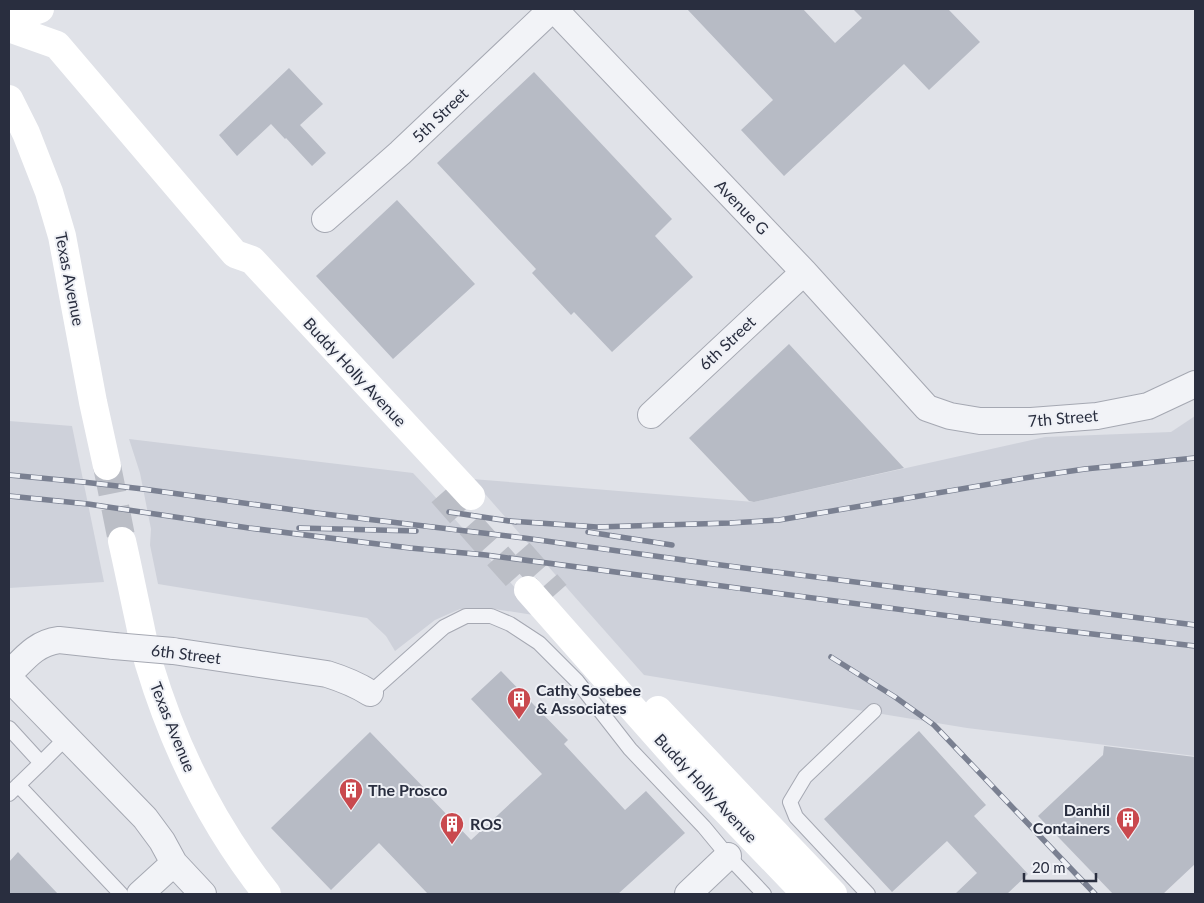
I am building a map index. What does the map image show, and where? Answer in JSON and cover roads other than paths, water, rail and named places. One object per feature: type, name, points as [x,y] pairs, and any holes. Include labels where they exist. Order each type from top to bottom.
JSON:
[{"type":"main road","points":[[9,20],[40,9]]},
{"type":"main road","name":"Buddy Holly Avenue","points":[[9,28],[56,45],[235,254],[241,271],[442,493]]},
{"type":"main road","name":"Texas Avenue","points":[[9,99],[26,133],[49,192],[62,236],[106,466]]},
{"type":"main road","name":"Buddy Holly Avenue","points":[[235,254],[252,260],[471,496]]},
{"type":"main road","name":"Texas Avenue","points":[[122,541],[149,663],[178,746],[211,812],[234,849],[267,894]]},
{"type":"main road","name":"Buddy Holly Avenue","points":[[528,590],[688,771],[806,894]]},
{"type":"main road","name":"Buddy Holly Avenue","points":[[556,594],[656,708],[833,894]]},
{"type":"street","name":"5th Street","points":[[325,219],[400,153],[553,9]]},
{"type":"street","name":"Avenue G","points":[[553,9],[804,272],[927,408]]},
{"type":"street","name":"6th Street","points":[[651,415],[804,272]]},
{"type":"street","name":"7th Street","points":[[927,408],[950,416],[980,421],[1031,421],[1097,416],[1148,406],[1195,384]]},
{"type":"street","name":"6th Street","points":[[9,674],[41,644],[60,640],[173,651],[327,674],[344,679],[370,693]]},
{"type":"street","points":[[9,678],[145,818],[162,841],[174,863],[203,894]]},
{"type":"street","points":[[688,894],[728,856]]},
{"type":"street","points":[[140,894],[174,863]]},
{"type":"lane","points":[[370,693],[444,627],[466,616],[491,616],[510,624],[540,643],[577,681],[630,749],[764,894]]},
{"type":"lane","points":[[868,894],[796,817],[790,802],[804,777],[874,711]]},
{"type":"lane","points":[[9,728],[42,763]]},
{"type":"lane","points":[[66,737],[13,790],[121,894]]},
{"type":"tunnel","points":[[107,466],[122,541]]},
{"type":"tunnel","points":[[442,493],[528,590]]},
{"type":"tunnel","points":[[519,552],[556,594]]},
{"type":"railway","points":[[510,521],[597,527],[779,520],[1037,476],[1085,469],[1195,458]]},
{"type":"railway","points":[[9,475],[143,489],[316,513],[1195,625]]},
{"type":"railway","points":[[9,496],[88,504],[249,528],[410,548],[486,555],[1041,628],[1195,646]]},
{"type":"railway","points":[[449,512],[516,522]]},
{"type":"railway","points":[[299,528],[416,531]]},
{"type":"railway","points":[[588,532],[672,545]]},
{"type":"railway","points":[[831,657],[895,697],[934,725],[1095,894]]},
{"type":"place","name":"Cathy Sosebee & Associates","points":[[519,720]]},
{"type":"place","name":"The Prosco","points":[[351,811]]},
{"type":"place","name":"Danhil Containers","points":[[1128,840]]},
{"type":"place","name":"ROS","points":[[452,845]]}]
